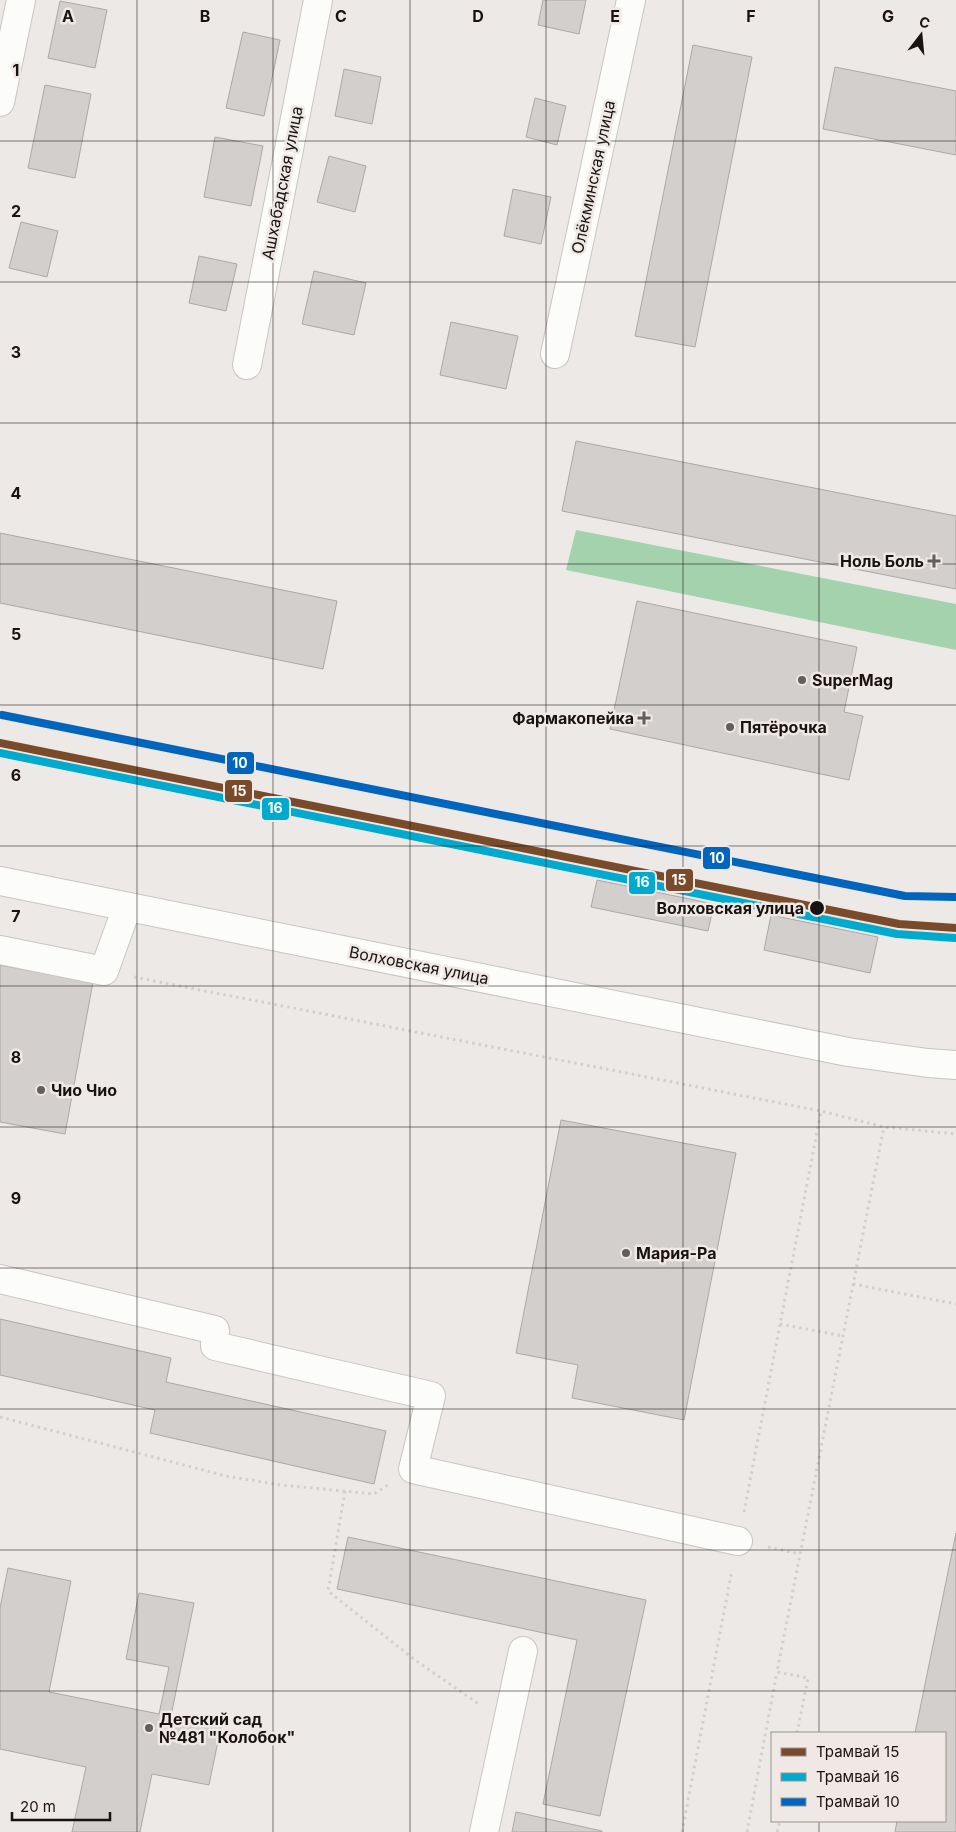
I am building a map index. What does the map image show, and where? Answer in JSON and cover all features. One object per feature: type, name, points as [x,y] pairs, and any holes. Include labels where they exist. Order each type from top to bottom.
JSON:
[{"type":"main road","points":[[0,102],[21,0]]},
{"type":"main road","name":"Ашхабадская улица","points":[[247,365],[318,0]]},
{"type":"main road","name":"Олёкминская улица","points":[[556,354],[631,0]]},
{"type":"main road","name":"Волховская улица","points":[[0,881],[848,1052],[956,1065]]},
{"type":"main road","points":[[0,950],[104,971],[127,907]]},
{"type":"main road","points":[[0,1279],[214,1330],[215,1346],[431,1396],[413,1469],[738,1541]]},
{"type":"main road","points":[[484,1832],[523,1651]]},
{"type":"path","points":[[104,971],[821,1111],[884,1127],[956,1134]]},
{"type":"path","points":[[682,1832],[821,1111]]},
{"type":"path","points":[[747,1832],[884,1127]]},
{"type":"path","points":[[853,1284],[956,1304]]},
{"type":"path","points":[[780,1324],[843,1336]]},
{"type":"path","points":[[0,1417],[226,1476],[281,1485],[374,1494],[413,1469]]},
{"type":"path","points":[[345,1491],[328,1591],[415,1660],[507,1724]]},
{"type":"path","points":[[777,1672],[808,1678],[797,1732]]},
{"type":"green space","points":[[576,530],[956,604],[956,650],[566,570]]},
{"type":"building","points":[[543,0],[586,0],[579,34],[538,25]]},
{"type":"building","points":[[60,1],[107,10],[95,68],[48,58]]},
{"type":"building","points":[[243,32],[280,40],[264,116],[226,108]]},
{"type":"building","points":[[693,45],[752,57],[695,347],[635,336]]},
{"type":"building","points":[[835,67],[956,91],[956,155],[823,129]]},
{"type":"building","points":[[344,69],[381,77],[372,124],[335,116]]},
{"type":"building","points":[[45,85],[91,94],[75,178],[28,168]]},
{"type":"building","points":[[535,98],[566,106],[557,145],[526,137]]},
{"type":"building","points":[[215,137],[263,146],[251,206],[204,197]]},
{"type":"building","points":[[329,156],[366,166],[355,212],[317,202]]},
{"type":"building","points":[[513,189],[551,197],[541,244],[504,236]]},
{"type":"building","points":[[21,222],[58,231],[47,277],[9,268]]},
{"type":"building","points":[[199,256],[237,264],[226,311],[189,303]]},
{"type":"building","points":[[314,271],[366,283],[354,335],[302,324]]},
{"type":"building","points":[[451,322],[518,336],[506,389],[440,375]]},
{"type":"building","points":[[576,441],[956,516],[956,589],[562,511]]},
{"type":"building","points":[[0,533],[337,601],[323,669],[0,603]]},
{"type":"building","points":[[637,601],[857,647],[844,712],[863,716],[849,780],[610,729]]},
{"type":"building","points":[[597,880],[714,904],[708,931],[591,907]]},
{"type":"building","points":[[771,915],[878,937],[870,973],[764,950]]},
{"type":"building","points":[[0,965],[93,982],[65,1134],[0,1122]]},
{"type":"building","name":"Мария-Ра","points":[[561,1120],[736,1153],[684,1420],[572,1398],[578,1365],[516,1353]]},
{"type":"building","points":[[0,1319],[171,1358],[166,1382],[386,1431],[374,1484],[150,1433],[155,1410],[0,1375]]},
{"type":"building","points":[[956,1533],[956,1832],[895,1832],[897,1822],[946,1822],[946,1732],[915,1732]]},
{"type":"building","points":[[348,1537],[646,1600],[600,1816],[543,1804],[577,1640],[337,1589]]},
{"type":"building","points":[[8,1568],[71,1581],[49,1692],[159,1714],[169,1667],[126,1659],[139,1593],[194,1603],[171,1716],[221,1727],[209,1785],[152,1774],[140,1832],[72,1832],[86,1767],[0,1749],[0,1608]]},
{"type":"building","points":[[516,1812],[602,1831],[602,1832],[512,1832]]},
{"type":"tram line","name":"10","points":[[2,715],[905,896],[956,897]]},
{"type":"tram line","name":"15","points":[[0,743],[899,924],[956,928]]},
{"type":"tram line","name":"16","points":[[0,753],[897,934],[955,938]]},
{"type":"place","name":"Ноль Боль","points":[[934,561]]},
{"type":"place","name":"SuperMag","points":[[802,680]]},
{"type":"place","name":"Фармакопейка","points":[[644,718]]},
{"type":"place","name":"Пятёрочка","points":[[730,727]]},
{"type":"place","name":"Волховская улица","points":[[817,908]]},
{"type":"place","name":"Чио Чио","points":[[41,1090]]},
{"type":"place","name":"Мария-Ра","points":[[626,1253]]},
{"type":"place","name":"Детский сад №481 \"Колобок\"","points":[[149,1728]]}]
